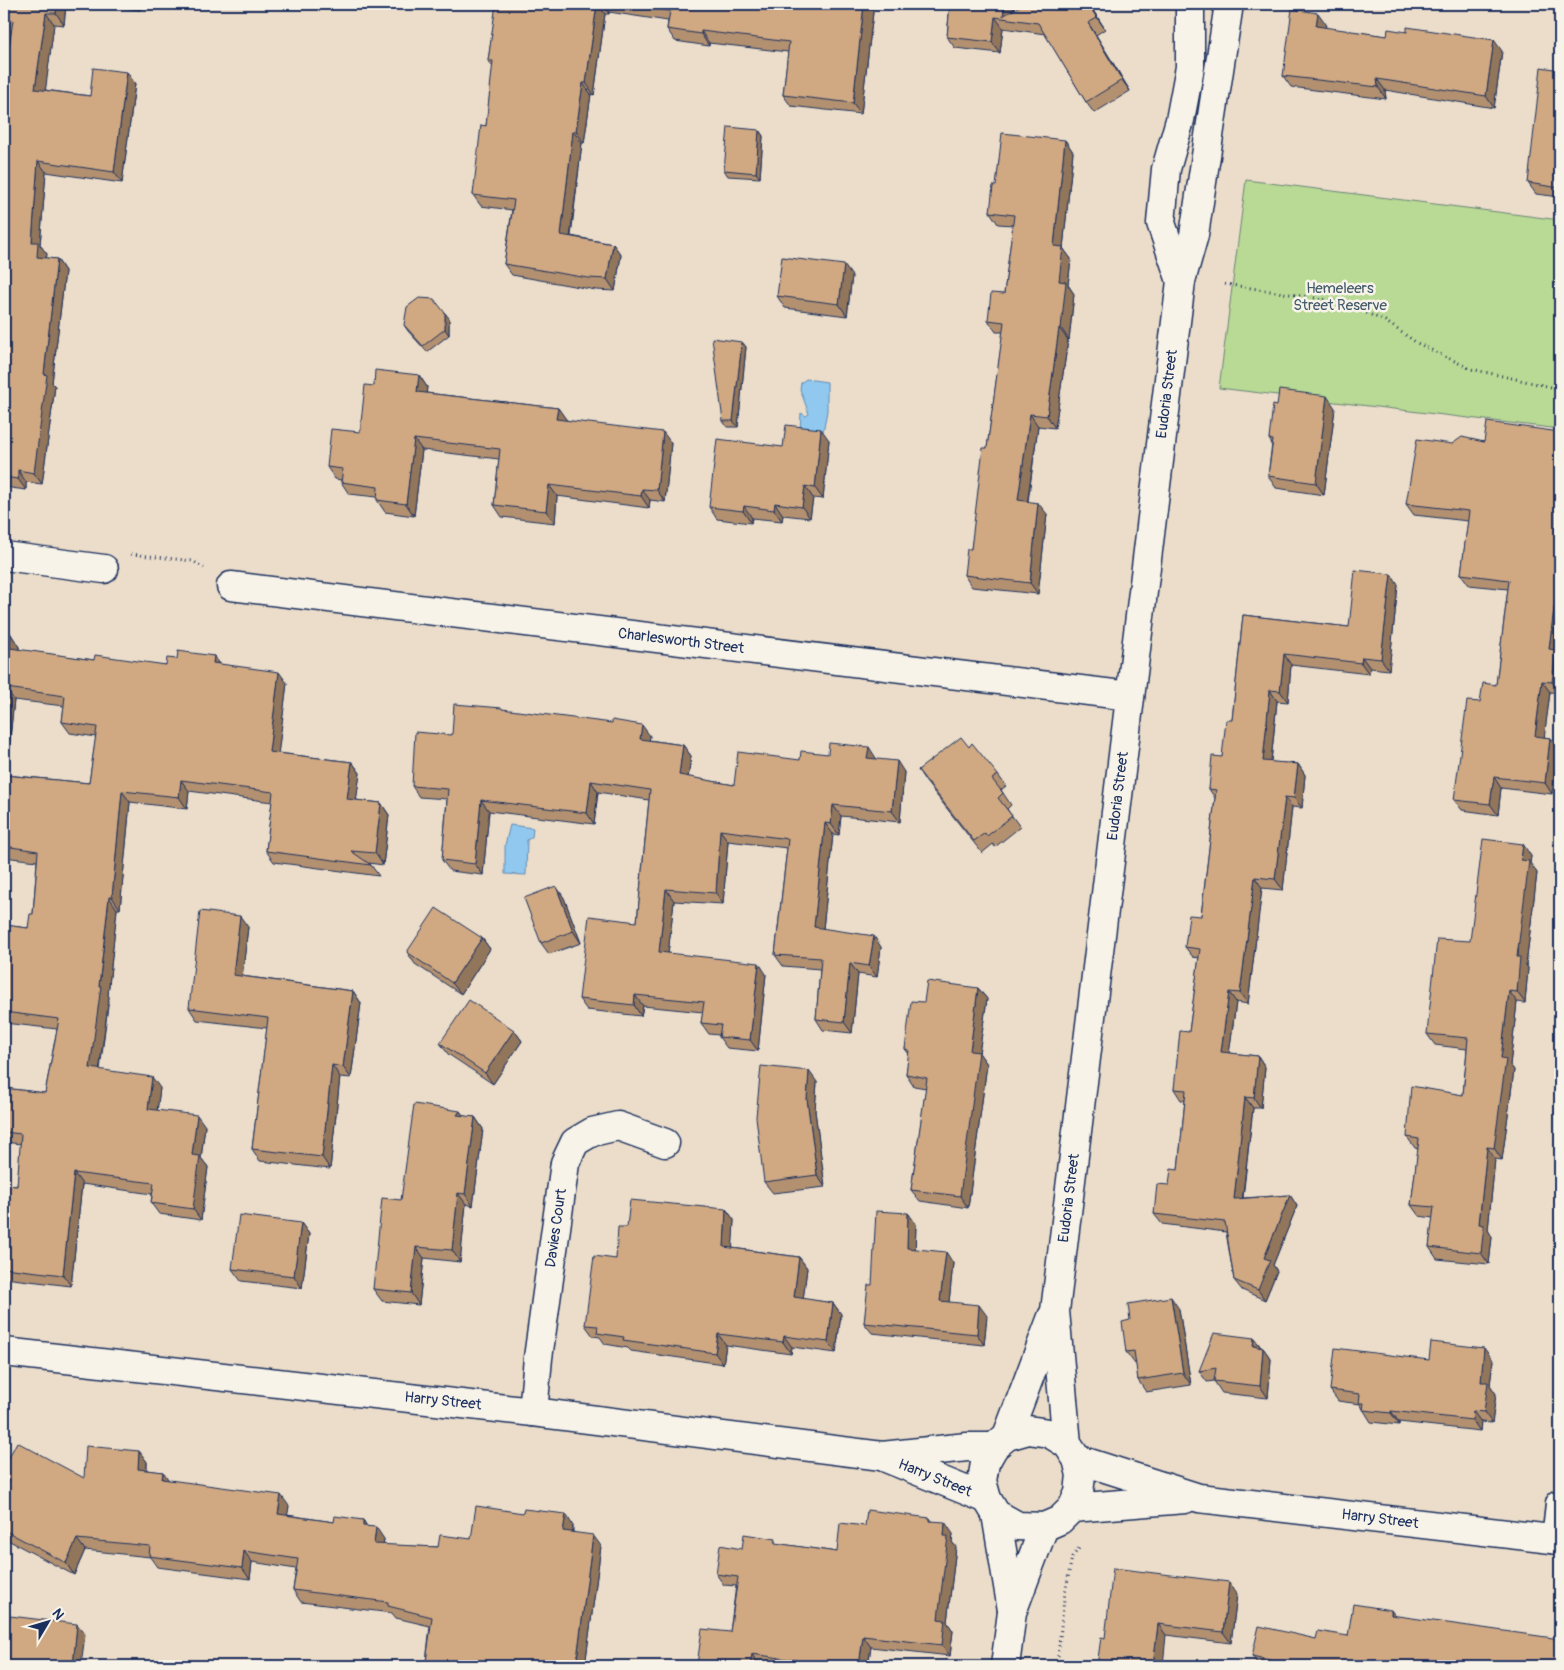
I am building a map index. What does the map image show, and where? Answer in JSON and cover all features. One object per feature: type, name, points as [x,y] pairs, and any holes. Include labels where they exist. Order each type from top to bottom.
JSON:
[{"type":"street","name":"Eudoria Street","points":[[1181,281],[1161,223],[1166,169],[1180,120],[1190,67],[1190,4]]},
{"type":"street","name":"Eudoria Street","points":[[1072,1452],[1055,1311],[1181,281],[1194,235],[1229,4]]},
{"type":"street","points":[[4,556],[104,569]]},
{"type":"street","name":"Charlesworth Street","points":[[231,586],[1130,696]]},
{"type":"street","name":"Davies Court","points":[[533,1412],[538,1358],[565,1163],[575,1142],[592,1132],[618,1126],[665,1143]]},
{"type":"street","name":"Eudoria Street","points":[[1001,1441],[1055,1311]]},
{"type":"street","name":"Harry Street","points":[[4,1352],[533,1412],[882,1456],[967,1447],[1001,1441]]},
{"type":"street","points":[[991,1506],[1018,1526],[1044,1527],[1060,1520],[1072,1508],[1079,1493],[1081,1476],[1072,1452],[1049,1433],[1028,1430],[1001,1441],[985,1463],[982,1482],[991,1506],[1012,1612]]},
{"type":"street","name":"Harry Street","points":[[1072,1452],[1199,1498]]},
{"type":"street","name":"Harry Street","points":[[882,1456],[991,1506]]},
{"type":"street","name":"Harry Street","points":[[1072,1508],[1199,1498],[1558,1540]]},
{"type":"street","points":[[1558,1540],[1560,1504]]},
{"type":"street","points":[[1005,1666],[1012,1612],[1044,1527]]},
{"type":"path","points":[[1225,284],[1341,302],[1385,321],[1417,343],[1472,369],[1560,389]]},
{"type":"path","points":[[104,569],[132,554],[193,561],[231,586]]},
{"type":"path","points":[[1057,1666],[1064,1599],[1072,1556],[1083,1544]]},
{"type":"green space","name":"Hemeleers Street Reserve","points":[[1246,180],[1560,220],[1560,429],[1219,388]]},
{"type":"water","points":[[806,379],[827,382],[827,411],[823,432],[800,431],[801,413],[806,416],[809,414],[800,389],[801,383]]},
{"type":"water","points":[[510,825],[533,828],[532,837],[527,840],[526,875],[505,874],[505,845]]},
{"type":"building","points":[[4,4],[57,4],[56,13],[46,13],[35,89],[90,96],[93,68],[127,72],[114,172],[38,161],[32,242],[38,242],[37,257],[57,259],[44,374],[47,375],[34,473],[18,470],[18,479],[4,477],[4,76],[13,20],[4,19]]},
{"type":"building","points":[[496,4],[597,4],[586,83],[583,83],[576,131],[573,131],[561,235],[613,244],[607,279],[588,278],[504,264],[514,200],[473,195],[481,125],[486,126],[493,61],[488,61]]},
{"type":"building","points":[[621,4],[864,4],[853,103],[783,95],[789,42],[701,31],[701,34],[667,29],[670,11]]},
{"type":"building","points":[[950,4],[1005,4],[1003,16],[1023,4],[1088,4],[1097,18],[1088,23],[1122,80],[1086,102],[1038,23],[995,17],[992,42],[947,37]]},
{"type":"building","points":[[1292,9],[1318,13],[1316,26],[1387,36],[1388,29],[1407,32],[1407,27],[1494,40],[1486,96],[1377,79],[1378,87],[1283,76]]},
{"type":"building","points":[[1541,67],[1560,70],[1560,188],[1528,183]]},
{"type":"building","points":[[728,127],[759,130],[756,173],[724,170]]},
{"type":"building","points":[[1002,133],[1065,140],[1054,246],[1063,247],[1059,281],[1066,282],[1061,328],[1059,328],[1047,416],[1030,414],[1018,500],[1038,503],[1030,583],[964,575],[967,549],[971,549],[983,448],[987,448],[1004,322],[988,320],[991,293],[1004,294],[1014,215],[990,212],[993,186],[996,186]]},
{"type":"building","points":[[782,257],[844,265],[839,304],[777,296]]},
{"type":"building","points":[[419,298],[434,299],[445,313],[445,329],[423,346],[404,325],[407,307]]},
{"type":"building","points":[[712,338],[742,342],[733,421],[723,421]]},
{"type":"building","points":[[375,370],[419,375],[417,392],[558,408],[556,419],[663,432],[657,490],[642,489],[641,496],[549,485],[546,511],[494,505],[500,449],[414,439],[406,504],[377,500],[378,487],[341,482],[343,469],[327,467],[331,429],[360,432],[365,385],[374,386]]},
{"type":"building","points":[[1279,390],[1327,396],[1316,483],[1268,476],[1273,440],[1269,439],[1273,405],[1277,406]]},
{"type":"building","points":[[1487,422],[1560,432],[1560,568],[1549,649],[1556,650],[1552,682],[1542,681],[1535,736],[1550,738],[1545,783],[1494,777],[1490,804],[1454,800],[1467,701],[1480,702],[1483,683],[1496,685],[1509,580],[1461,574],[1469,511],[1406,504],[1417,439],[1452,444],[1462,437],[1484,442]]},
{"type":"building","points":[[786,425],[821,429],[815,488],[805,486],[802,507],[775,503],[774,510],[744,506],[743,511],[709,507],[717,439],[783,447]]},
{"type":"building","points":[[1355,570],[1391,574],[1381,659],[1362,657],[1361,663],[1284,654],[1280,691],[1270,690],[1263,761],[1298,764],[1294,798],[1285,797],[1275,879],[1255,877],[1240,993],[1229,992],[1221,1052],[1258,1056],[1254,1098],[1245,1097],[1234,1199],[1290,1195],[1264,1258],[1270,1260],[1258,1290],[1234,1280],[1225,1222],[1154,1214],[1157,1184],[1169,1185],[1171,1169],[1178,1170],[1186,1090],[1174,1089],[1180,1031],[1189,1032],[1200,949],[1185,947],[1189,915],[1201,916],[1216,790],[1209,789],[1212,756],[1222,757],[1226,720],[1232,720],[1243,615],[1349,627]]},
{"type":"building","points":[[4,623],[11,635],[10,648],[94,660],[95,655],[166,665],[167,658],[177,659],[178,651],[214,656],[213,663],[279,672],[269,752],[352,762],[347,799],[381,803],[375,853],[351,851],[371,865],[266,851],[273,792],[181,780],[179,797],[122,791],[112,897],[109,897],[99,986],[101,986],[90,1068],[152,1077],[148,1109],[197,1115],[192,1155],[200,1156],[193,1209],[151,1203],[154,1183],[74,1173],[63,1275],[4,1268],[4,1185],[17,1186],[21,1134],[4,1132],[4,1088],[45,1093],[59,1019],[4,1012],[4,925],[28,928],[30,914],[33,914],[38,851],[4,846],[4,775],[89,783],[97,727],[62,722],[65,696],[6,688],[4,712]]},
{"type":"building","points":[[454,704],[502,708],[612,723],[612,720],[642,725],[640,739],[683,745],[679,775],[734,785],[738,752],[800,760],[801,751],[828,754],[829,743],[869,747],[867,758],[897,761],[892,811],[833,805],[831,824],[825,823],[814,927],[874,936],[869,966],[850,963],[844,1022],[816,1019],[821,958],[775,955],[788,839],[720,830],[716,893],[666,889],[659,952],[759,963],[750,1040],[719,1037],[721,1025],[701,1023],[704,1002],[635,995],[634,1005],[579,999],[589,916],[637,922],[650,790],[591,781],[587,813],[481,800],[475,864],[442,860],[448,789],[412,786],[415,732],[452,735]]},
{"type":"building","points":[[961,737],[969,747],[972,743],[998,775],[992,779],[1003,793],[998,798],[1012,816],[987,836],[985,833],[974,841],[918,770]]},
{"type":"building","points":[[1483,839],[1523,844],[1521,860],[1529,861],[1517,957],[1520,957],[1517,992],[1509,991],[1501,1058],[1506,1059],[1494,1148],[1487,1147],[1479,1224],[1484,1225],[1481,1253],[1429,1247],[1434,1207],[1411,1205],[1419,1139],[1407,1137],[1411,1086],[1463,1095],[1468,1038],[1427,1034],[1437,939],[1470,941]]},
{"type":"building","points":[[556,886],[573,931],[541,943],[524,898]]},
{"type":"building","points":[[436,908],[482,938],[452,983],[407,952]]},
{"type":"building","points":[[200,911],[240,916],[233,975],[353,991],[343,1067],[332,1065],[322,1157],[252,1149],[268,1018],[189,1008]]},
{"type":"building","points":[[927,981],[978,988],[970,1051],[979,1052],[960,1196],[911,1190],[927,1078],[906,1074],[909,1050],[905,1049],[911,1001],[924,1002]]},
{"type":"building","points":[[469,1000],[514,1030],[485,1073],[440,1043]]},
{"type":"building","points":[[761,1066],[809,1071],[807,1099],[817,1175],[764,1182],[756,1117]]},
{"type":"building","points":[[414,1104],[460,1111],[457,1115],[475,1117],[465,1194],[458,1193],[452,1250],[416,1247],[411,1293],[373,1289],[382,1198],[401,1200]]},
{"type":"building","points":[[630,1200],[726,1209],[724,1247],[799,1257],[794,1297],[833,1303],[828,1342],[784,1336],[783,1342],[718,1334],[715,1353],[623,1340],[624,1337],[597,1333],[598,1326],[585,1325],[594,1256],[616,1259],[618,1227],[627,1227]]},
{"type":"building","points":[[876,1211],[908,1213],[907,1248],[946,1252],[940,1301],[979,1305],[977,1334],[864,1323],[868,1285],[872,1285]]},
{"type":"building","points":[[239,1215],[301,1223],[294,1276],[232,1269]]},
{"type":"building","points":[[1171,1297],[1183,1373],[1138,1380],[1134,1351],[1126,1352],[1122,1322],[1130,1320],[1128,1304]]},
{"type":"building","points":[[1214,1333],[1254,1338],[1253,1346],[1263,1348],[1260,1386],[1214,1381],[1216,1368],[1199,1371]]},
{"type":"building","points":[[1431,1342],[1484,1348],[1481,1382],[1488,1382],[1484,1412],[1473,1411],[1472,1420],[1391,1411],[1391,1413],[1363,1410],[1364,1403],[1359,1403],[1360,1394],[1330,1390],[1335,1348],[1429,1360]]},
{"type":"building","points":[[17,1442],[84,1478],[86,1446],[139,1451],[138,1469],[163,1472],[162,1479],[281,1495],[278,1514],[334,1522],[335,1516],[363,1520],[363,1526],[376,1527],[374,1544],[438,1547],[440,1535],[471,1539],[476,1506],[523,1513],[524,1509],[566,1514],[563,1531],[593,1535],[576,1666],[459,1666],[426,1662],[432,1617],[388,1606],[388,1602],[293,1590],[298,1559],[244,1551],[242,1568],[149,1556],[150,1546],[77,1539],[66,1563],[4,1530],[4,1492],[10,1480],[4,1477],[4,1467]]},
{"type":"building","points":[[867,1510],[930,1518],[930,1521],[945,1522],[944,1536],[948,1536],[938,1619],[945,1620],[942,1645],[863,1636],[859,1666],[808,1666],[809,1662],[752,1654],[750,1666],[697,1665],[702,1629],[730,1632],[738,1577],[716,1574],[720,1545],[742,1549],[744,1534],[776,1539],[775,1543],[837,1552],[840,1523],[865,1526]]},
{"type":"building","points":[[1113,1568],[1229,1582],[1223,1632],[1158,1624],[1153,1666],[1097,1666],[1101,1637],[1105,1638]]},
{"type":"building","points":[[1353,1604],[1391,1610],[1391,1615],[1560,1639],[1560,1666],[1427,1666],[1383,1661],[1382,1666],[1296,1666],[1252,1656],[1259,1626],[1316,1639],[1318,1631],[1348,1636]]},
{"type":"building","points":[[10,1616],[77,1624],[73,1666],[4,1666]]}]
